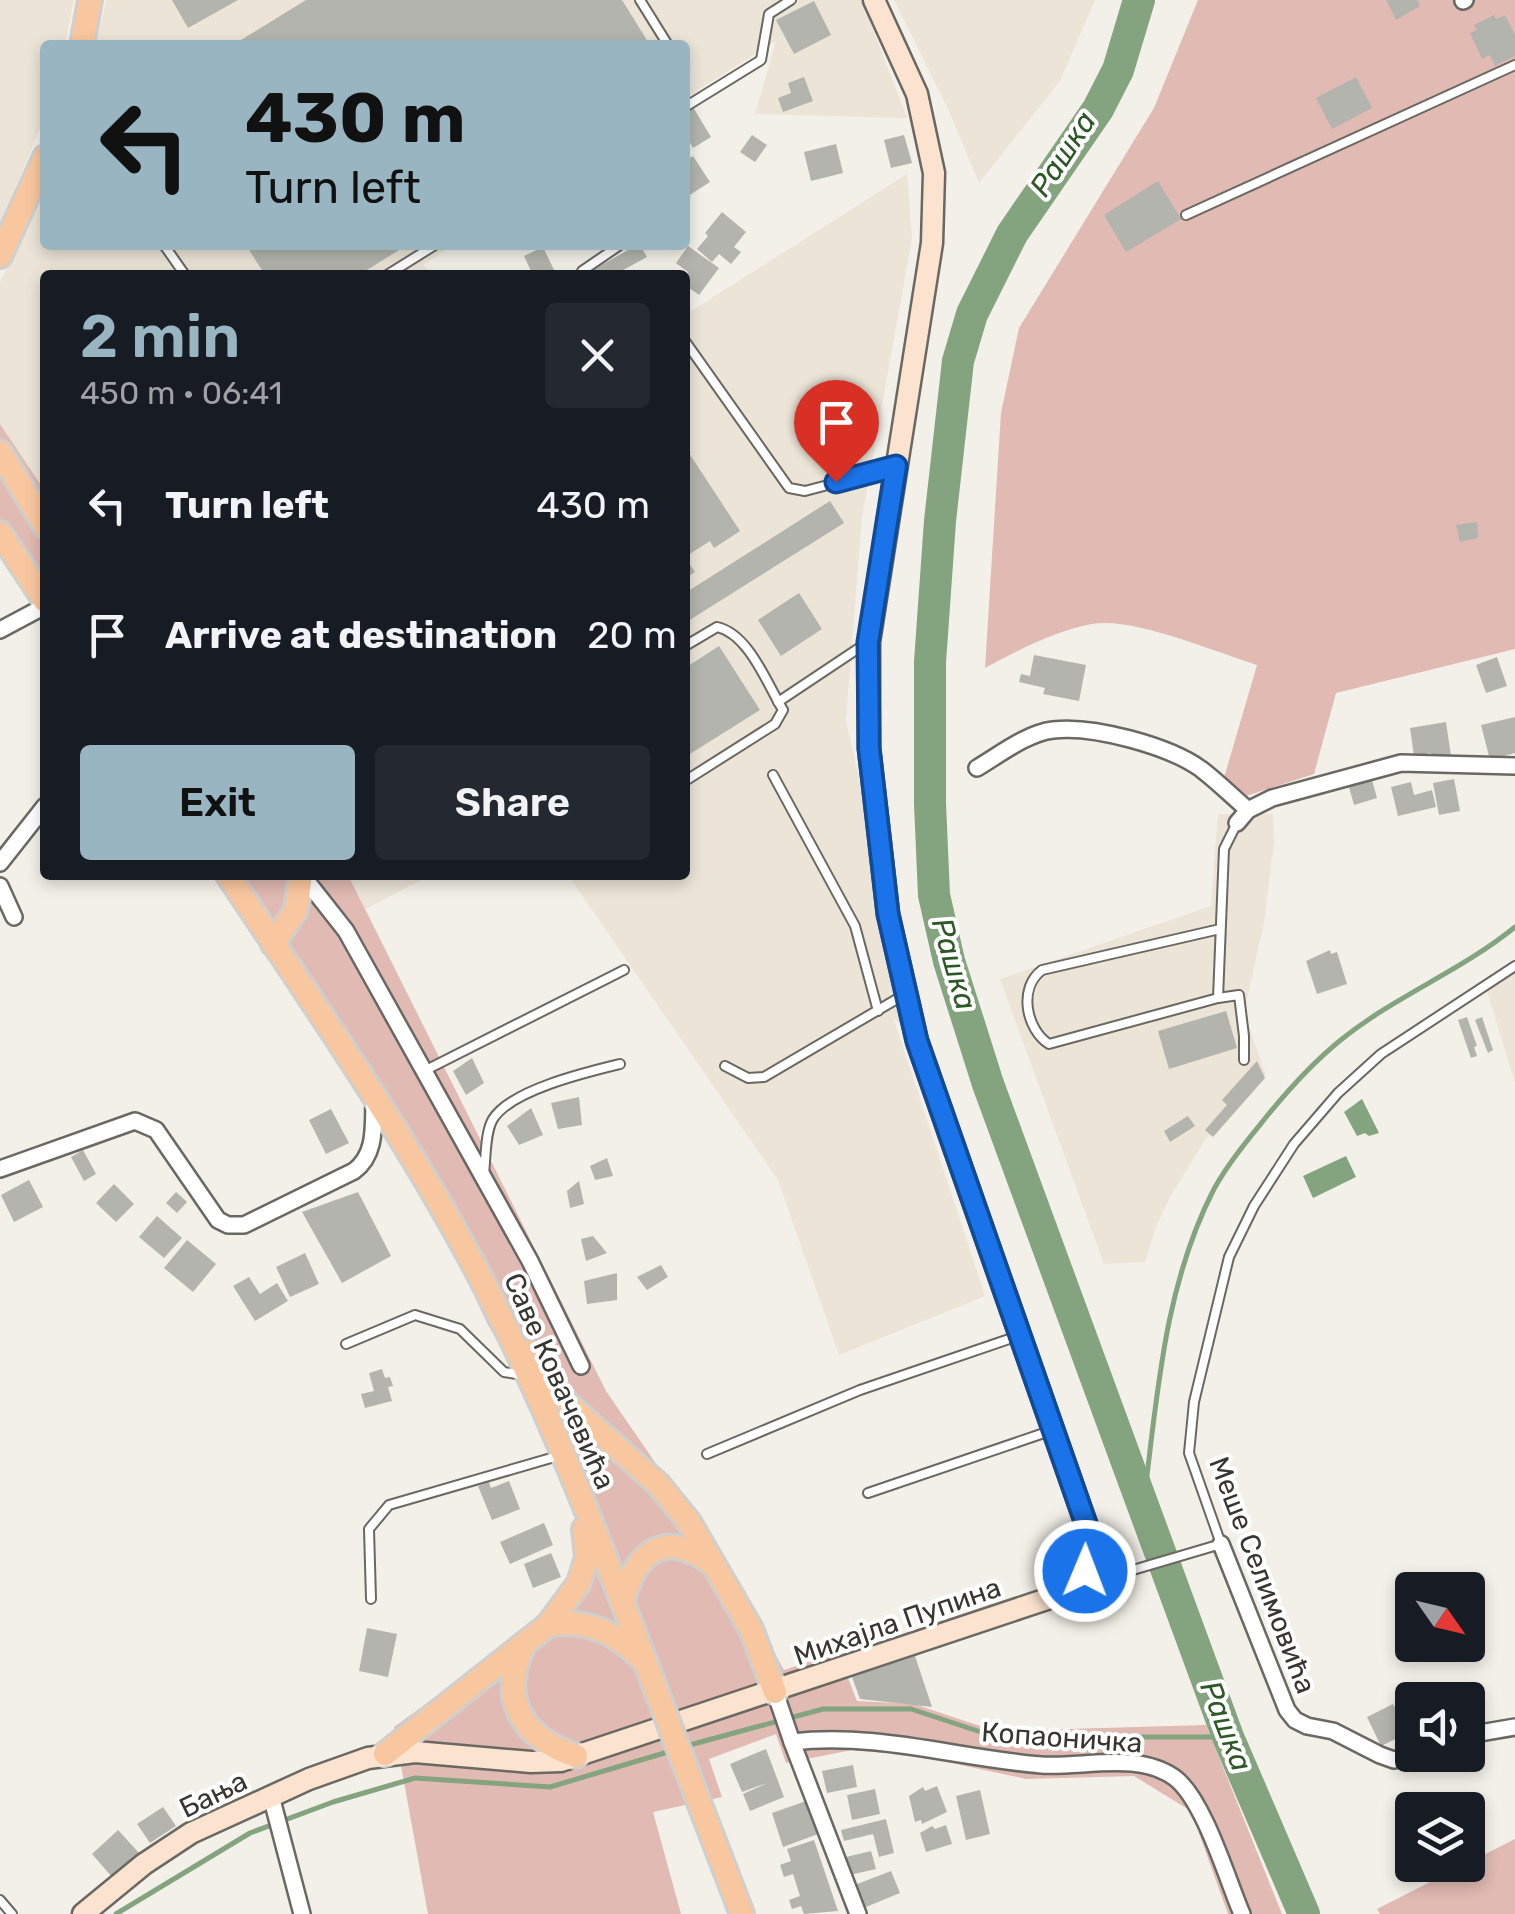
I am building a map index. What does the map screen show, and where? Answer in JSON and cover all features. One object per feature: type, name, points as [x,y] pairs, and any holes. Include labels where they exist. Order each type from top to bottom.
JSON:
[{"type":"main road","points":[[83,40],[90,0]]},
{"type":"main road","points":[[0,256],[40,167]]},
{"type":"main road","points":[[0,452],[32,495],[40,514]]},
{"type":"main road","points":[[0,532],[40,595]]},
{"type":"main road","name":"Саве Ковачевића","points":[[231,880],[374,1099],[498,1312],[623,1600],[742,1914]]},
{"type":"main road","points":[[273,944],[296,910],[300,880]]},
{"type":"main road","points":[[498,1312],[568,1404],[672,1498],[718,1568],[751,1629],[781,1710]]},
{"type":"main road","points":[[385,1754],[548,1625],[572,1595],[587,1558],[576,1486]]},
{"type":"main road","points":[[623,1600],[634,1568],[664,1547],[690,1550],[718,1568]]},
{"type":"main road","points":[[548,1625],[569,1622],[601,1629],[623,1641],[647,1664]]},
{"type":"main road","points":[[524,1645],[514,1673],[518,1711],[536,1736],[553,1748],[576,1756]]},
{"type":"street","points":[[874,0],[918,94],[934,173],[932,243],[868,642],[869,748],[888,914],[917,1041],[1086,1524],[1090,1554],[1085,1571]]},
{"type":"street","points":[[0,630],[40,606]]},
{"type":"street","points":[[977,768],[1037,734],[1054,730],[1104,734],[1182,758],[1201,769],[1243,817],[1272,798],[1402,763],[1515,766]]},
{"type":"street","points":[[0,863],[40,812]]},
{"type":"street","points":[[305,880],[346,931],[530,1261],[581,1366]]},
{"type":"street","points":[[0,886],[14,917]]},
{"type":"street","points":[[0,1170],[135,1121],[156,1130],[218,1220],[228,1225],[244,1225],[364,1162],[372,1144],[374,1099]]},
{"type":"street","name":"Меше Селимовића","points":[[1220,1544],[1287,1710],[1295,1720],[1333,1730],[1395,1760]]},
{"type":"street","name":"Михајла Пупина","points":[[576,1756],[781,1710],[1047,1599],[1066,1590],[1085,1571]]},
{"type":"street","points":[[781,1710],[858,1914]]},
{"type":"street","points":[[1485,1732],[1515,1727]]},
{"type":"street","name":"Копаоничка","points":[[792,1742],[867,1739],[1045,1766],[1130,1764],[1161,1770],[1190,1795],[1242,1914]]},
{"type":"street","name":"Бања","points":[[83,1914],[107,1908],[144,1864],[191,1833],[274,1806],[337,1768],[385,1754],[415,1752],[530,1762],[576,1756]]},
{"type":"street","points":[[274,1806],[302,1914]]},
{"type":"lane","points":[[640,0],[665,40]]},
{"type":"lane","points":[[690,104],[761,60],[769,14],[791,0]]},
{"type":"lane","points":[[1186,215],[1515,65]]},
{"type":"lane","points":[[396,270],[427,250]]},
{"type":"lane","points":[[583,270],[613,250]]},
{"type":"lane","points":[[690,348],[789,488],[805,490],[896,466]]},
{"type":"lane","points":[[690,643],[717,626],[730,629],[783,710],[775,724],[690,778]]},
{"type":"lane","points":[[778,702],[868,642]]},
{"type":"lane","points":[[773,774],[855,926],[878,1010]]},
{"type":"lane","points":[[1218,998],[1224,848],[1243,817]]},
{"type":"lane","points":[[1220,928],[1042,970],[1028,985],[1027,1001],[1038,1036],[1049,1044],[1238,995],[1244,1060]]},
{"type":"lane","name":"Меше Селимовића","points":[[1220,1544],[1189,1453],[1192,1419],[1229,1257],[1254,1206],[1294,1144],[1367,1067],[1515,966]]},
{"type":"lane","points":[[424,1071],[624,970]]},
{"type":"lane","points":[[726,1066],[748,1078],[764,1077],[906,994]]},
{"type":"lane","points":[[483,1177],[490,1122],[509,1103],[581,1074],[620,1064]]},
{"type":"lane","points":[[346,1344],[415,1315],[460,1329],[504,1372],[528,1375]]},
{"type":"lane","points":[[707,1454],[860,1390],[1022,1335]]},
{"type":"lane","points":[[868,1493],[1054,1430]]},
{"type":"lane","points":[[371,1600],[369,1529],[389,1505],[562,1455]]},
{"type":"lane","points":[[1085,1571],[1099,1580],[1220,1544]]},
{"type":"lane","points":[[0,1900],[12,1914]]},
{"type":"shaded area","points":[[0,0],[74,0],[66,40],[40,40],[40,128],[0,225]]},
{"type":"shaded area","points":[[106,0],[862,0],[907,118],[755,114],[776,41],[690,95],[690,40],[97,40]]},
{"type":"shaded area","points":[[894,0],[1095,0],[1060,81],[979,183],[949,111]]},
{"type":"shaded area","points":[[1198,0],[1515,0],[1515,649],[1336,693],[1314,774],[1243,797],[1224,778],[1257,665],[1152,630],[1109,623],[1064,631],[985,668],[1001,413],[1019,328],[1154,108]]},
{"type":"shaded area","points":[[907,174],[912,238],[862,517],[846,720],[917,1041],[893,1017],[985,1296],[839,1355],[778,1180],[571,880],[690,880],[690,312]]},
{"type":"shaded area","points":[[40,202],[40,250],[446,250],[423,265],[429,270],[40,270],[40,484],[0,424],[0,282]]},
{"type":"shaded area","points":[[0,424],[40,484],[40,603],[0,544]]},
{"type":"shaded area","points":[[1218,814],[1273,814],[1274,843],[1264,922],[1244,1013],[1266,1075],[1205,1140],[1170,1197],[1145,1262],[1104,1264],[1000,979],[1211,906]]},
{"type":"shaded area","points":[[220,880],[350,880],[606,1391],[727,1567],[784,1670],[838,1652],[857,1701],[914,1704],[995,1731],[1206,1725],[1282,1914],[1228,1914],[1191,1811],[1134,1776],[1026,1779],[919,1756],[852,1750],[786,1763],[776,1734],[709,1759],[722,1797],[653,1812],[681,1914],[428,1914],[394,1727],[506,1646],[556,1598],[575,1571],[583,1534],[532,1399],[488,1325],[448,1239],[376,1115]]},
{"type":"shaded area","points":[[350,880],[421,880],[365,909]]},
{"type":"shaded area","points":[[1515,966],[1515,1083],[1486,987]]},
{"type":"shaded area","points":[[1362,1099],[1379,1133],[1357,1136],[1344,1112]]},
{"type":"shaded area","points":[[1346,1156],[1356,1177],[1313,1198],[1303,1176]]},
{"type":"shaded area","points":[[1515,1839],[1515,1914],[1380,1914],[1377,1909],[1430,1882],[1485,1882],[1485,1854]]},
{"type":"building","points":[[172,0],[238,0],[188,28]]},
{"type":"building","points":[[306,0],[622,0],[647,40],[241,40]]},
{"type":"building","points":[[1386,0],[1417,0],[1420,6],[1396,20]]},
{"type":"building","points":[[814,1],[831,35],[794,54],[776,20]]},
{"type":"building","points":[[1494,15],[1496,19],[1505,15],[1515,35],[1515,56],[1495,66],[1490,55],[1482,59],[1470,33],[1477,30],[1474,25]]},
{"type":"building","points":[[804,77],[813,101],[783,112],[778,98],[791,93],[788,83]]},
{"type":"building","points":[[1356,77],[1372,108],[1332,129],[1316,98]]},
{"type":"building","points":[[693,107],[711,137],[693,148],[690,143]]},
{"type":"building","points":[[752,135],[767,145],[755,162],[740,152]]},
{"type":"building","points":[[904,135],[912,163],[891,168],[884,140]]},
{"type":"building","points":[[836,144],[843,173],[811,181],[804,152]]},
{"type":"building","points":[[693,156],[710,182],[690,195]]},
{"type":"building","points":[[1158,181],[1181,219],[1126,252],[1104,215]]},
{"type":"building","points":[[722,212],[746,232],[734,247],[741,252],[731,264],[719,254],[712,262],[697,249]]},
{"type":"building","points":[[690,247],[719,268],[699,295],[690,289],[690,270],[676,263]]},
{"type":"building","points":[[249,250],[399,250],[367,270],[262,270]]},
{"type":"building","points":[[544,250],[554,270],[531,270],[524,256]]},
{"type":"building","points":[[628,250],[643,250],[647,257],[623,270],[593,270]]},
{"type":"building","points":[[690,455],[740,531],[714,548],[710,541],[690,554]]},
{"type":"building","points":[[830,501],[844,523],[690,620],[690,590]]},
{"type":"building","points":[[1477,522],[1478,538],[1460,542],[1456,525]]},
{"type":"building","points":[[799,593],[822,629],[781,656],[758,620]]},
{"type":"building","points":[[719,646],[760,710],[690,754],[690,665]]},
{"type":"building","points":[[1034,655],[1086,665],[1079,701],[1043,694],[1045,688],[1019,682],[1021,674],[1030,676]]},
{"type":"building","points":[[1497,657],[1507,686],[1486,693],[1476,665]]},
{"type":"building","points":[[1515,717],[1515,753],[1490,760],[1481,725]]},
{"type":"building","points":[[1446,722],[1451,756],[1414,756],[1410,728]]},
{"type":"building","points":[[1454,779],[1460,811],[1439,815],[1433,783]]},
{"type":"building","points":[[1372,780],[1377,798],[1354,805],[1349,787]]},
{"type":"building","points":[[1411,782],[1414,795],[1432,790],[1436,807],[1398,816],[1391,787]]},
{"type":"building","points":[[1330,950],[1331,954],[1337,952],[1347,984],[1317,994],[1306,961]]},
{"type":"building","points":[[1226,1011],[1237,1048],[1169,1069],[1158,1031]]},
{"type":"building","points":[[1467,1017],[1477,1046],[1477,1056],[1471,1058],[1458,1020]]},
{"type":"building","points":[[1482,1017],[1493,1050],[1488,1053],[1475,1020]]},
{"type":"building","points":[[472,1058],[484,1083],[466,1095],[453,1071]]},
{"type":"building","points":[[1257,1061],[1265,1078],[1213,1137],[1205,1130],[1227,1105],[1222,1100]]},
{"type":"building","points":[[579,1097],[582,1125],[558,1129],[551,1103]]},
{"type":"building","points":[[531,1108],[543,1135],[519,1145],[507,1126]]},
{"type":"building","points":[[331,1109],[349,1143],[326,1154],[309,1120]]},
{"type":"building","points":[[1188,1116],[1195,1126],[1170,1142],[1164,1131]]},
{"type":"building","points":[[83,1150],[96,1174],[84,1181],[71,1157]]},
{"type":"building","points":[[607,1158],[613,1176],[595,1180],[590,1166]]},
{"type":"building","points":[[29,1180],[43,1207],[14,1222],[1,1195]]},
{"type":"building","points":[[579,1181],[584,1204],[570,1208],[567,1191]]},
{"type":"building","points":[[114,1184],[134,1204],[116,1222],[96,1203]]},
{"type":"building","points":[[176,1192],[187,1202],[177,1213],[166,1203]]},
{"type":"building","points":[[358,1192],[391,1256],[342,1283],[302,1212]]},
{"type":"building","points":[[157,1216],[182,1238],[164,1258],[139,1237]]},
{"type":"building","points":[[593,1236],[607,1253],[586,1261],[581,1239]]},
{"type":"building","points":[[187,1240],[216,1264],[193,1292],[164,1268]]},
{"type":"building","points":[[305,1253],[319,1284],[290,1297],[276,1267]]},
{"type":"building","points":[[661,1265],[668,1277],[647,1290],[637,1277]]},
{"type":"building","points":[[617,1273],[617,1300],[587,1304],[584,1281]]},
{"type":"building","points":[[249,1277],[260,1294],[277,1283],[288,1301],[255,1321],[233,1286]]},
{"type":"building","points":[[382,1369],[393,1386],[388,1387],[392,1401],[365,1408],[361,1394],[374,1391],[369,1373]]},
{"type":"building","points":[[509,1481],[520,1509],[492,1520],[478,1486],[489,1482],[491,1488]]},
{"type":"building","points":[[544,1523],[553,1545],[510,1564],[500,1542]]},
{"type":"building","points":[[551,1553],[561,1577],[533,1588],[524,1564]]},
{"type":"building","points":[[367,1628],[397,1634],[388,1677],[359,1671]]},
{"type":"building","points":[[915,1656],[932,1707],[860,1699],[852,1677]]},
{"type":"building","points":[[1393,1704],[1395,1739],[1381,1746],[1367,1717]]},
{"type":"building","points":[[766,1749],[784,1797],[750,1811],[743,1794],[767,1783],[742,1792],[730,1764]]},
{"type":"building","points":[[853,1765],[857,1787],[827,1793],[822,1771]]},
{"type":"building","points":[[937,1786],[947,1812],[922,1824],[921,1820],[915,1822],[909,1796],[923,1787],[925,1791]]},
{"type":"building","points":[[875,1789],[880,1814],[852,1820],[847,1795]]},
{"type":"building","points":[[980,1790],[990,1834],[966,1840],[956,1796]]},
{"type":"building","points":[[806,1801],[818,1834],[783,1847],[772,1813]]},
{"type":"building","points":[[163,1807],[176,1826],[150,1843],[137,1824]]},
{"type":"building","points":[[886,1819],[894,1853],[879,1857],[873,1834],[844,1841],[841,1830]]},
{"type":"building","points":[[946,1825],[952,1844],[926,1852],[920,1833],[932,1826],[935,1829]]},
{"type":"building","points":[[118,1830],[139,1853],[112,1877],[92,1854]]},
{"type":"building","points":[[814,1840],[838,1911],[804,1914],[801,1906],[792,1909],[789,1900],[800,1896],[793,1874],[784,1877],[780,1865],[791,1861],[787,1849]]},
{"type":"building","points":[[871,1851],[876,1869],[850,1875],[846,1857]]},
{"type":"building","points":[[891,1871],[900,1893],[861,1909],[852,1886]]},
{"type":"waterway","name":"Рашка","points":[[1139,0],[1118,70],[1098,109],[1012,234],[972,314],[958,361],[940,521],[930,662],[934,895],[949,961],[988,1084],[1228,1737],[1304,1914]]},
{"type":"waterway","points":[[1143,1508],[1173,1305],[1197,1227],[1225,1171],[1281,1099],[1331,1048],[1363,1023],[1515,927]]},
{"type":"waterway","points":[[686,1746],[823,1709],[911,1709],[996,1737],[1228,1737]]},
{"type":"waterway","points":[[116,1914],[250,1833],[333,1802],[415,1778],[550,1787],[671,1751]]},
{"type":"route","points":[[836,482],[896,466],[868,642],[869,748],[888,914],[917,1041],[1086,1524],[1090,1554],[1085,1571]]}]
